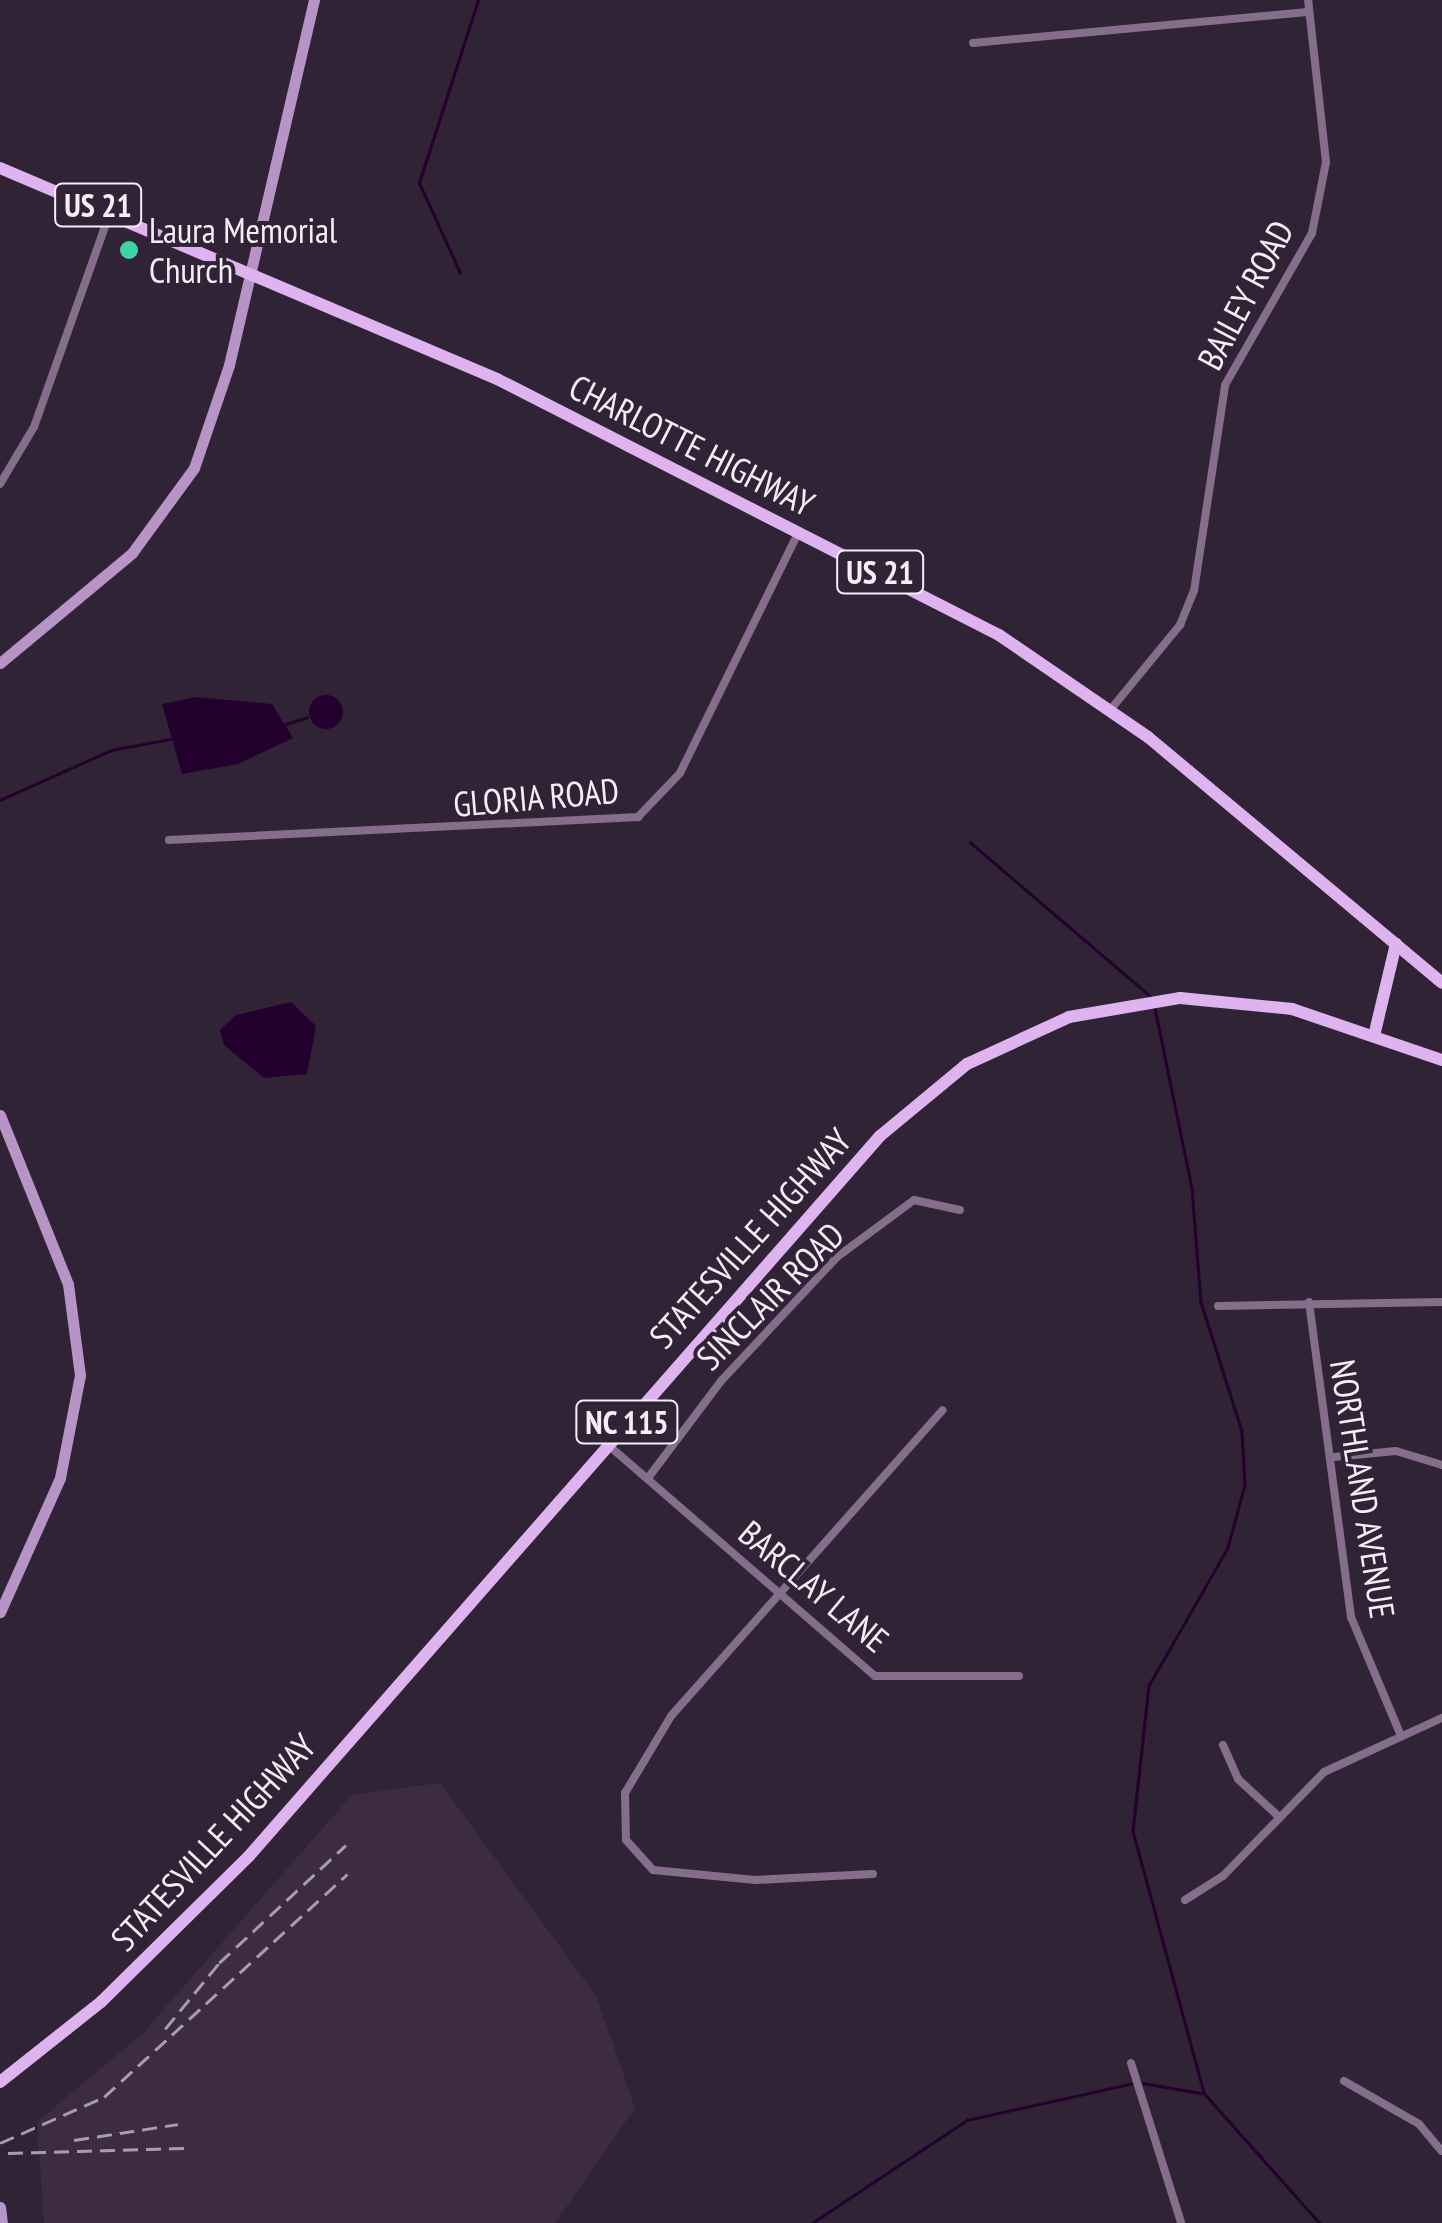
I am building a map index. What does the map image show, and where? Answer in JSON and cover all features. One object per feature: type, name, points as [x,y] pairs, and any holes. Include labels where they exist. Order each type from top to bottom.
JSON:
[{"type":"main road","name":"CHARLOTTE HIGHWAY","points":[[0,168],[252,268],[974,621],[1111,708],[1442,982]]},
{"type":"main road","points":[[1374,1036],[1396,944]]},
{"type":"main road","name":"STATESVILLE HIGHWAY","points":[[0,2082],[101,2002],[248,1856],[880,1136],[966,1064],[1016,1037],[1106,1008],[1180,998],[1292,1009],[1442,1060]]},
{"type":"street","points":[[0,663],[132,553],[184,488],[219,404],[314,0]]},
{"type":"street","name":"BAILEY ROAD","points":[[1111,708],[1180,625],[1194,591],[1225,385],[1312,234],[1326,162],[1308,0]]},
{"type":"street","points":[[973,43],[1308,12]]},
{"type":"street","points":[[0,484],[34,428],[110,210]]},
{"type":"street","name":"GLORIA ROAD","points":[[169,840],[638,817],[680,773],[798,533]]},
{"type":"street","points":[[0,1115],[62,1263],[80,1375],[60,1478],[0,1612]]},
{"type":"street","name":"SINCLAIR ROAD","points":[[648,1478],[721,1381],[837,1256],[914,1200],[960,1210]]},
{"type":"street","name":"NORTHLAND AVENUE","points":[[1308,1302],[1334,1457],[1350,1617],[1401,1736]]},
{"type":"street","points":[[1218,1306],[1442,1302]]},
{"type":"street","points":[[872,1874],[668,1873],[642,1862],[626,1840],[625,1793],[643,1752],[943,1410]]},
{"type":"street","name":"BARCLAY LANE","points":[[608,1444],[777,1596],[875,1676],[1019,1676]]},
{"type":"street","points":[[1334,1457],[1396,1452],[1442,1465]]},
{"type":"street","points":[[1185,1900],[1223,1876],[1277,1815],[1324,1772],[1442,1718]]},
{"type":"street","points":[[1222,1745],[1238,1778],[1277,1815]]},
{"type":"street","points":[[1131,2063],[1147,2102],[1180,2223]]},
{"type":"street","points":[[1344,2081],[1419,2124],[1442,2150]]},
{"type":"street","points":[[0,2208],[2,2223]]},
{"type":"shaded area","points":[[326,695],[338,700],[343,712],[338,724],[326,729],[314,724],[309,712],[314,700]]},
{"type":"shaded area","points":[[196,697],[272,704],[293,738],[238,764],[182,774],[162,704]]},
{"type":"shaded area","points":[[291,1002],[316,1026],[307,1074],[264,1078],[224,1045],[220,1030],[236,1015]]},
{"type":"shaded area","points":[[440,1783],[596,1996],[635,2108],[555,2223],[44,2223],[37,2122],[142,2034],[352,1795]]},
{"type":"waterway","points":[[460,273],[419,183],[478,0]]},
{"type":"waterway","points":[[286,724],[307,717]]},
{"type":"waterway","points":[[0,800],[111,750],[176,738]]},
{"type":"waterway","points":[[970,842],[1150,996]]},
{"type":"waterway","points":[[1155,1008],[1192,1188],[1201,1302],[1242,1431],[1245,1485],[1228,1548],[1149,1686],[1133,1831],[1204,2093],[1320,2223]]},
{"type":"waterway","points":[[812,2223],[967,2120],[1134,2083]]},
{"type":"waterway","points":[[1142,2083],[1202,2093]]},
{"type":"railway","points":[[165,2029],[219,1963],[346,1845]]},
{"type":"railway","points":[[0,2143],[104,2097],[347,1874]]},
{"type":"railway","points":[[74,2140],[178,2124]]},
{"type":"railway","points":[[8,2153],[192,2148]]},
{"type":"place","name":"Laura Memorial Church","points":[[129,250]]}]
